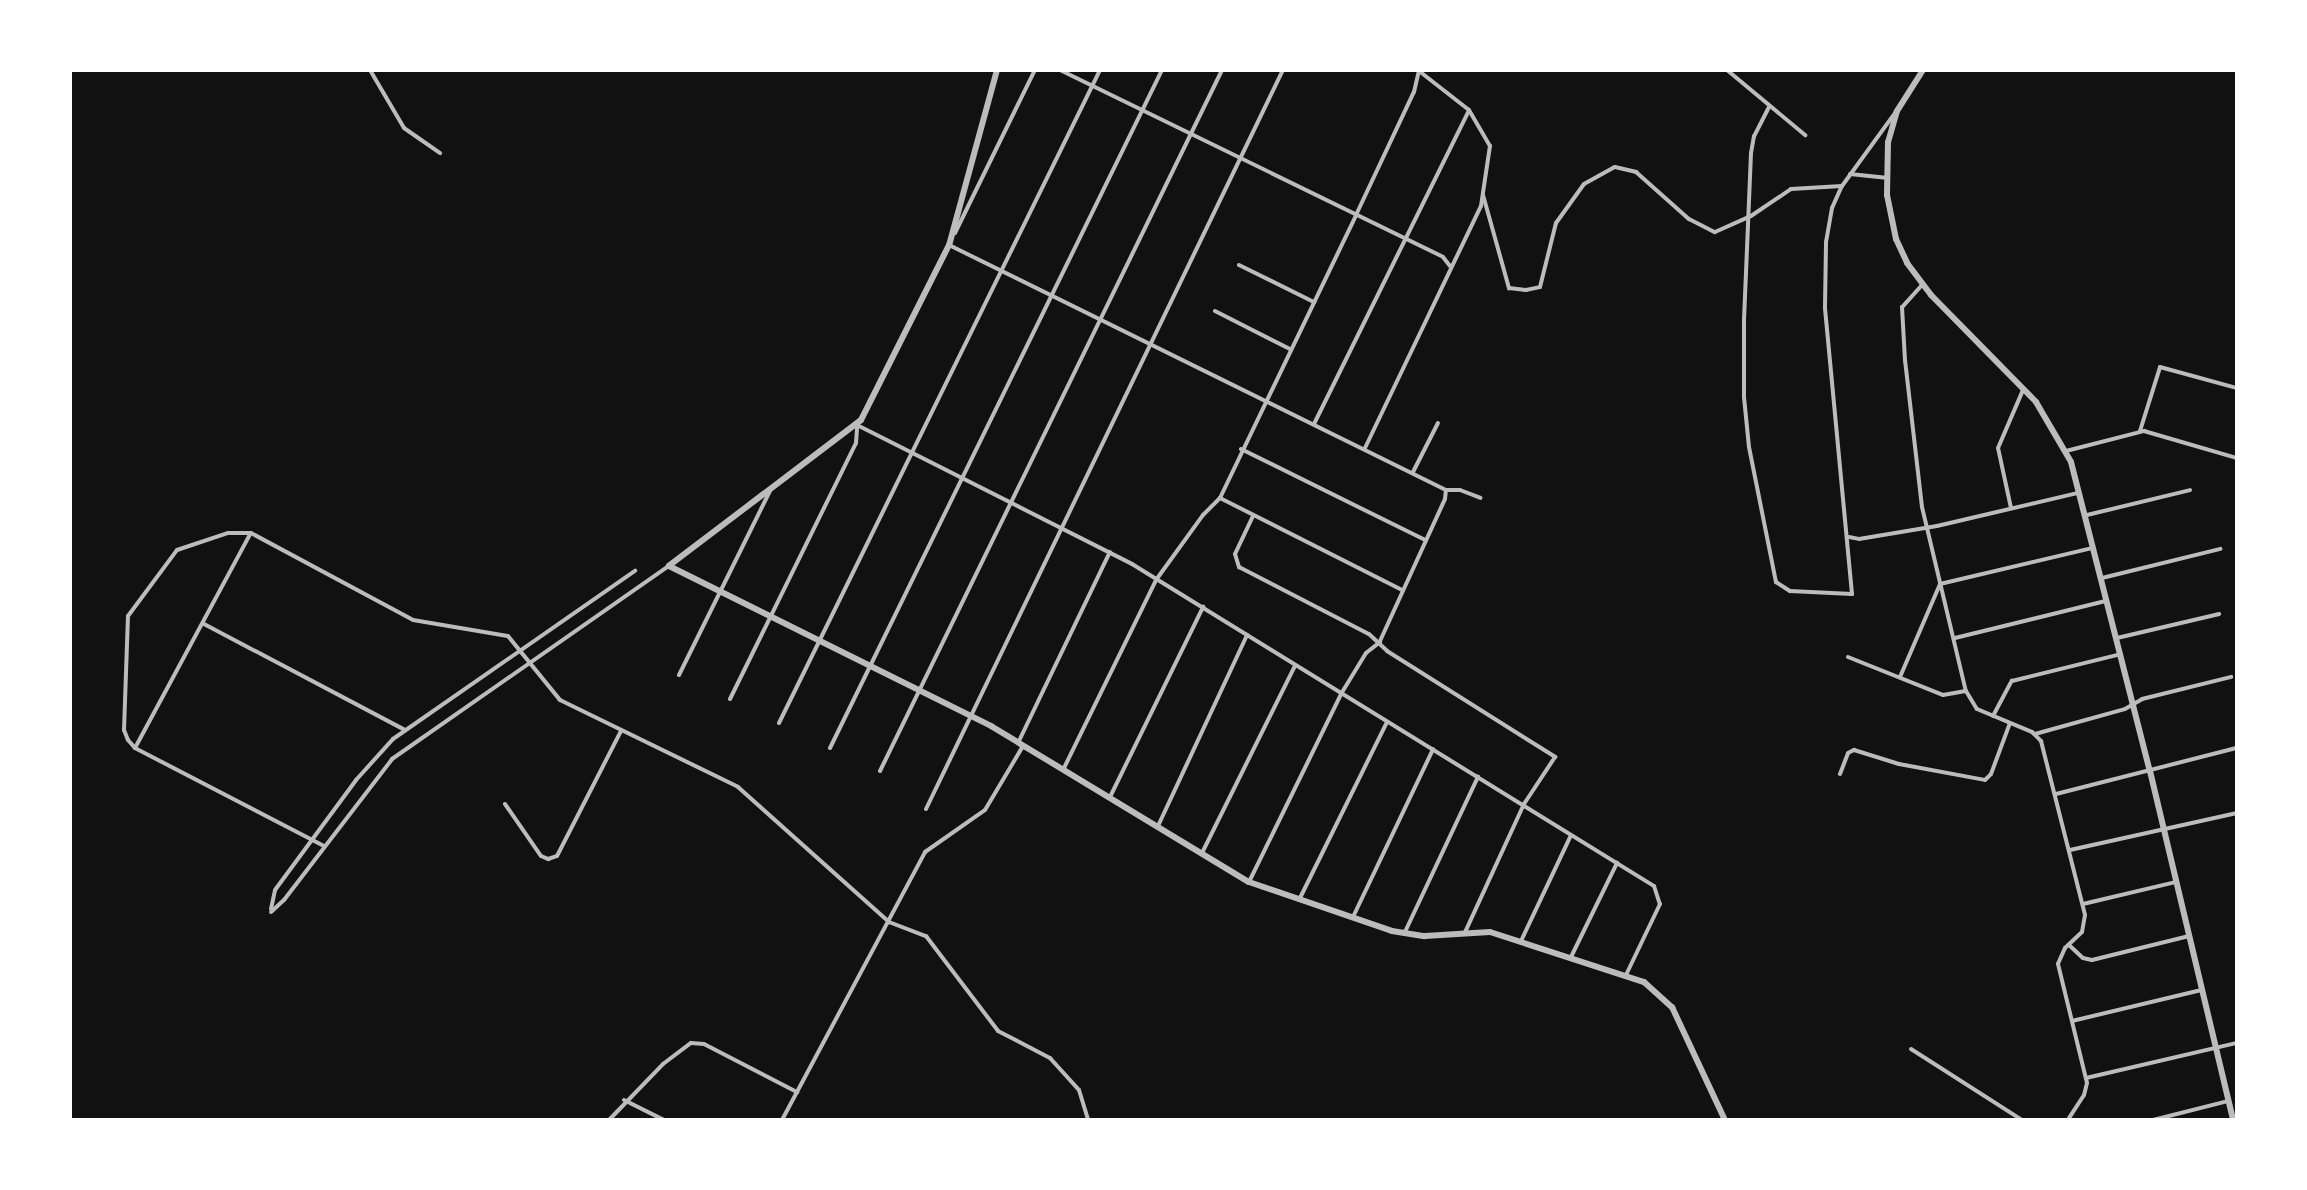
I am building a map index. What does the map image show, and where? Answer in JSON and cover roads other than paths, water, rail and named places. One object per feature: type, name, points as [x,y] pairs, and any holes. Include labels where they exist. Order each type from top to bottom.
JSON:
[{"type":"street","points":[[370,70],[404,128],[440,153]]},
{"type":"street","points":[[949,245],[997,70]]},
{"type":"street","points":[[730,699],[856,443],[857,425],[1035,70]]},
{"type":"street","points":[[1060,70],[1443,257],[1450,266]]},
{"type":"street","points":[[779,723],[1100,70]]},
{"type":"street","points":[[830,748],[1162,70]]},
{"type":"street","points":[[880,771],[1222,70]]},
{"type":"street","points":[[926,809],[1283,70]]},
{"type":"street","points":[[1063,771],[1156,580],[1203,515],[1220,498],[1414,92],[1419,70],[1469,110],[1490,146],[1483,195],[1479,216],[1450,266],[1449,277],[1365,448]]},
{"type":"street","points":[[1727,70],[1805,135]]},
{"type":"street","points":[[1769,107],[1752,144],[1744,397],[1771,571],[1776,582],[1786,590],[1852,594],[1848,536],[1843,528],[1824,286],[1827,231],[1842,186],[1897,111],[1921,70]]},
{"type":"street","points":[[1314,424],[1469,110]]},
{"type":"street","points":[[1897,111],[1888,142],[1886,178],[1896,239],[1907,263],[1922,285],[2024,388],[2048,418],[2066,451],[2081,492],[2233,1120]]},
{"type":"street","points":[[1483,195],[1509,288],[1526,290],[1540,287],[1556,223],[1584,184],[1615,167],[1636,172],[1689,219],[1715,232],[1751,216],[1791,189],[1842,186]]},
{"type":"street","points":[[1850,174],[1886,178]]},
{"type":"street","points":[[949,245],[1446,490],[1460,490],[1481,498]]},
{"type":"street","points":[[1239,265],[1314,302]]},
{"type":"street","points":[[1922,285],[1904,302],[1901,310],[1927,526],[1966,691],[1973,706],[2035,734],[2043,744],[2083,904],[2085,926],[2059,958],[2058,969],[2086,1078],[2084,1095],[2068,1120]]},
{"type":"street","points":[[1215,311],[1290,349]]},
{"type":"street","points":[[2140,431],[2160,367],[2237,388]]},
{"type":"street","points":[[2011,508],[1998,448],[2024,388]]},
{"type":"street","points":[[1413,472],[1438,423]]},
{"type":"street","points":[[857,425],[911,455],[1110,552],[1654,886],[1661,900],[1626,975]]},
{"type":"street","points":[[635,571],[405,730],[379,753],[275,890],[271,912],[392,759],[669,566],[774,484],[857,425]]},
{"type":"street","points":[[2066,451],[2140,431],[2237,458]]},
{"type":"street","points":[[1241,449],[1425,540]]},
{"type":"street","points":[[679,675],[774,484]]},
{"type":"street","points":[[1249,882],[1341,694],[1366,653],[1380,642],[1382,630],[1446,490]]},
{"type":"street","points":[[2087,515],[2190,490]]},
{"type":"street","points":[[1848,536],[1859,539],[2081,492]]},
{"type":"street","points":[[1220,498],[1402,590]]},
{"type":"street","points":[[1253,516],[1235,554],[1239,567],[1380,642],[1394,656],[1555,757],[1524,804],[1465,932]]},
{"type":"street","points":[[324,846],[135,748],[124,730],[128,616],[177,550],[228,533],[251,533],[413,620],[501,633],[522,650],[560,700],[749,794],[889,922],[926,936],[998,1031],[1050,1058],[1079,1090],[1088,1120]]},
{"type":"street","points":[[135,748],[251,533]]},
{"type":"street","points":[[1940,584],[2095,547]]},
{"type":"street","points":[[2102,578],[2220,549]]},
{"type":"street","points":[[782,1120],[925,852],[985,810],[1020,744],[1110,552]]},
{"type":"street","points":[[669,566],[971,716],[1249,882],[1404,934],[1436,936],[1490,932],[1626,975],[1653,987],[1672,1007],[1725,1120]]},
{"type":"street","points":[[1900,677],[1940,584]]},
{"type":"street","points":[[1954,638],[2108,601]]},
{"type":"street","points":[[1109,799],[1203,607]]},
{"type":"street","points":[[2117,638],[2219,614]]},
{"type":"street","points":[[204,624],[405,730]]},
{"type":"street","points":[[1157,828],[1247,635]]},
{"type":"street","points":[[1993,716],[2012,681],[2121,654]]},
{"type":"street","points":[[1848,657],[1943,695],[1966,691]]},
{"type":"street","points":[[1201,855],[1295,666]]},
{"type":"street","points":[[2035,734],[2142,699],[2231,677]]},
{"type":"street","points":[[1299,900],[1387,722]]},
{"type":"street","points":[[1840,774],[1848,753],[1854,750],[1899,764],[1985,780],[1991,774],[2010,723]]},
{"type":"street","points":[[505,804],[541,856],[548,859],[557,856],[621,731]]},
{"type":"street","points":[[2056,794],[2237,748]]},
{"type":"street","points":[[1352,918],[1433,749]]},
{"type":"street","points":[[1404,934],[1478,777]]},
{"type":"street","points":[[2070,850],[2237,813]]},
{"type":"street","points":[[1521,941],[1571,834]]},
{"type":"street","points":[[1571,957],[1617,863]]},
{"type":"street","points":[[2083,904],[2176,882]]},
{"type":"street","points":[[2069,945],[2083,958],[2092,960],[2189,936]]},
{"type":"street","points":[[2072,1021],[2201,990]]},
{"type":"street","points":[[609,1120],[624,1100],[691,1043],[704,1044],[797,1092]]},
{"type":"street","points":[[2086,1078],[2237,1043]]},
{"type":"street","points":[[1911,1049],[2022,1120]]},
{"type":"street","points":[[624,1100],[664,1120]]},
{"type":"street","points":[[2153,1120],[2228,1101]]}]
